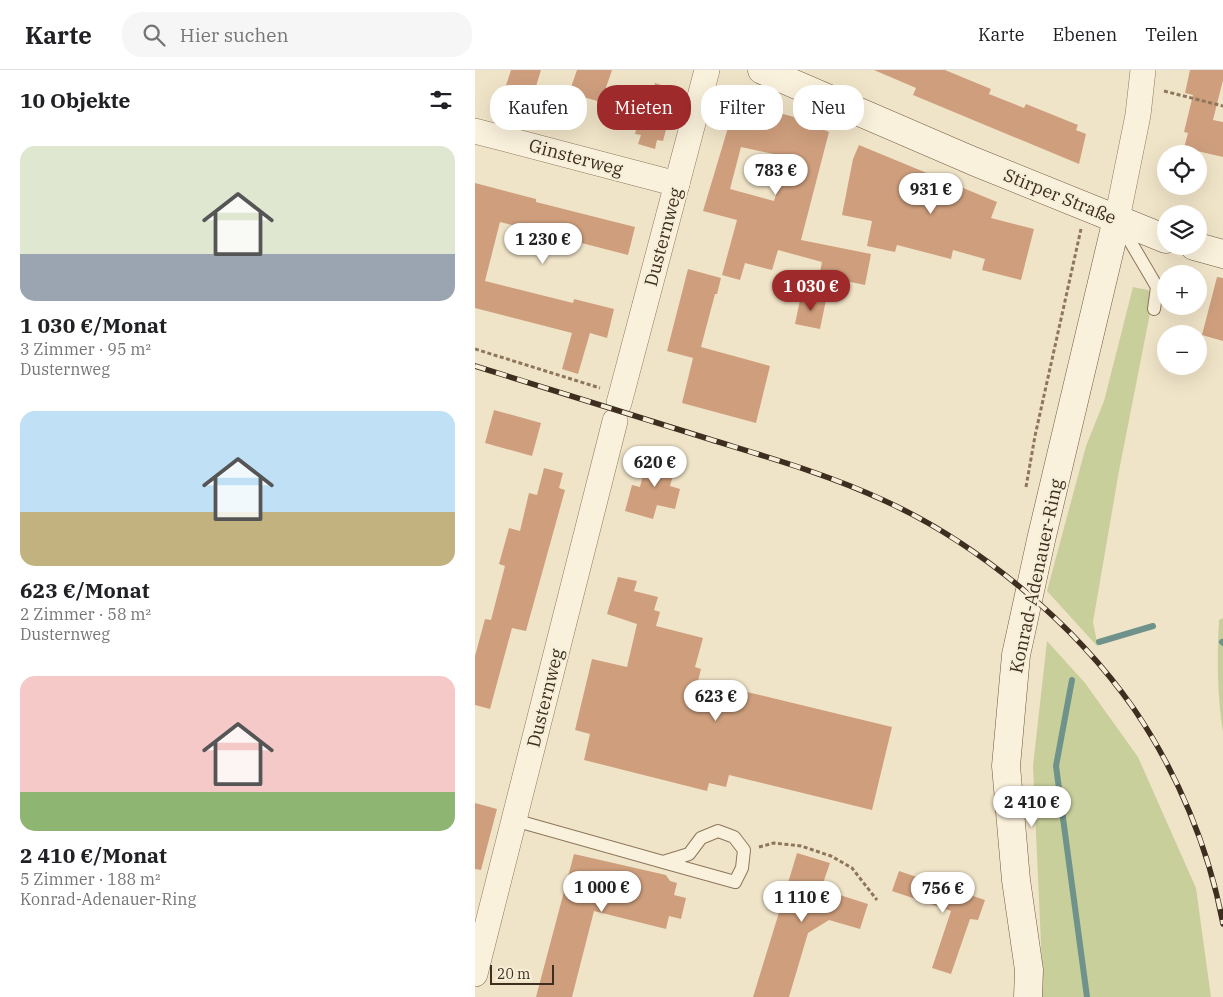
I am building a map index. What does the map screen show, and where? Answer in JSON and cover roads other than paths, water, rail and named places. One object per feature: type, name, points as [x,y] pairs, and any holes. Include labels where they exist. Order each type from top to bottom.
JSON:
[{"type":"street","name":"Dusternweg","points":[[475,974],[483,908],[514,820],[707,70]]},
{"type":"street","name":"Stirper Straße","points":[[762,70],[791,76],[1086,207],[1157,235]]},
{"type":"street","points":[[1117,219],[1138,114],[1143,70]]},
{"type":"street","name":"Ginsterweg","points":[[475,131],[677,184]]},
{"type":"street","name":"Konrad-Adenauer-Ring","points":[[1028,997],[1029,970],[1016,880],[1006,766],[1016,655],[1041,540],[1117,219]]},
{"type":"street","points":[[1207,250],[1223,254]]},
{"type":"lane","points":[[1117,219],[1157,287],[1154,308]]},
{"type":"lane","points":[[514,820],[663,862],[735,882],[743,868],[744,850],[734,837],[718,831],[701,838],[689,854],[663,862]]},
{"type":"waterway","points":[[1099,642],[1153,626]]},
{"type":"waterway","points":[[1072,680],[1056,766],[1087,997]]},
{"type":"railway","points":[[475,366],[775,459],[840,482],[919,518],[988,562],[1022,588],[1083,646],[1110,677],[1150,733],[1177,785],[1200,839],[1217,896],[1223,924]]}]
